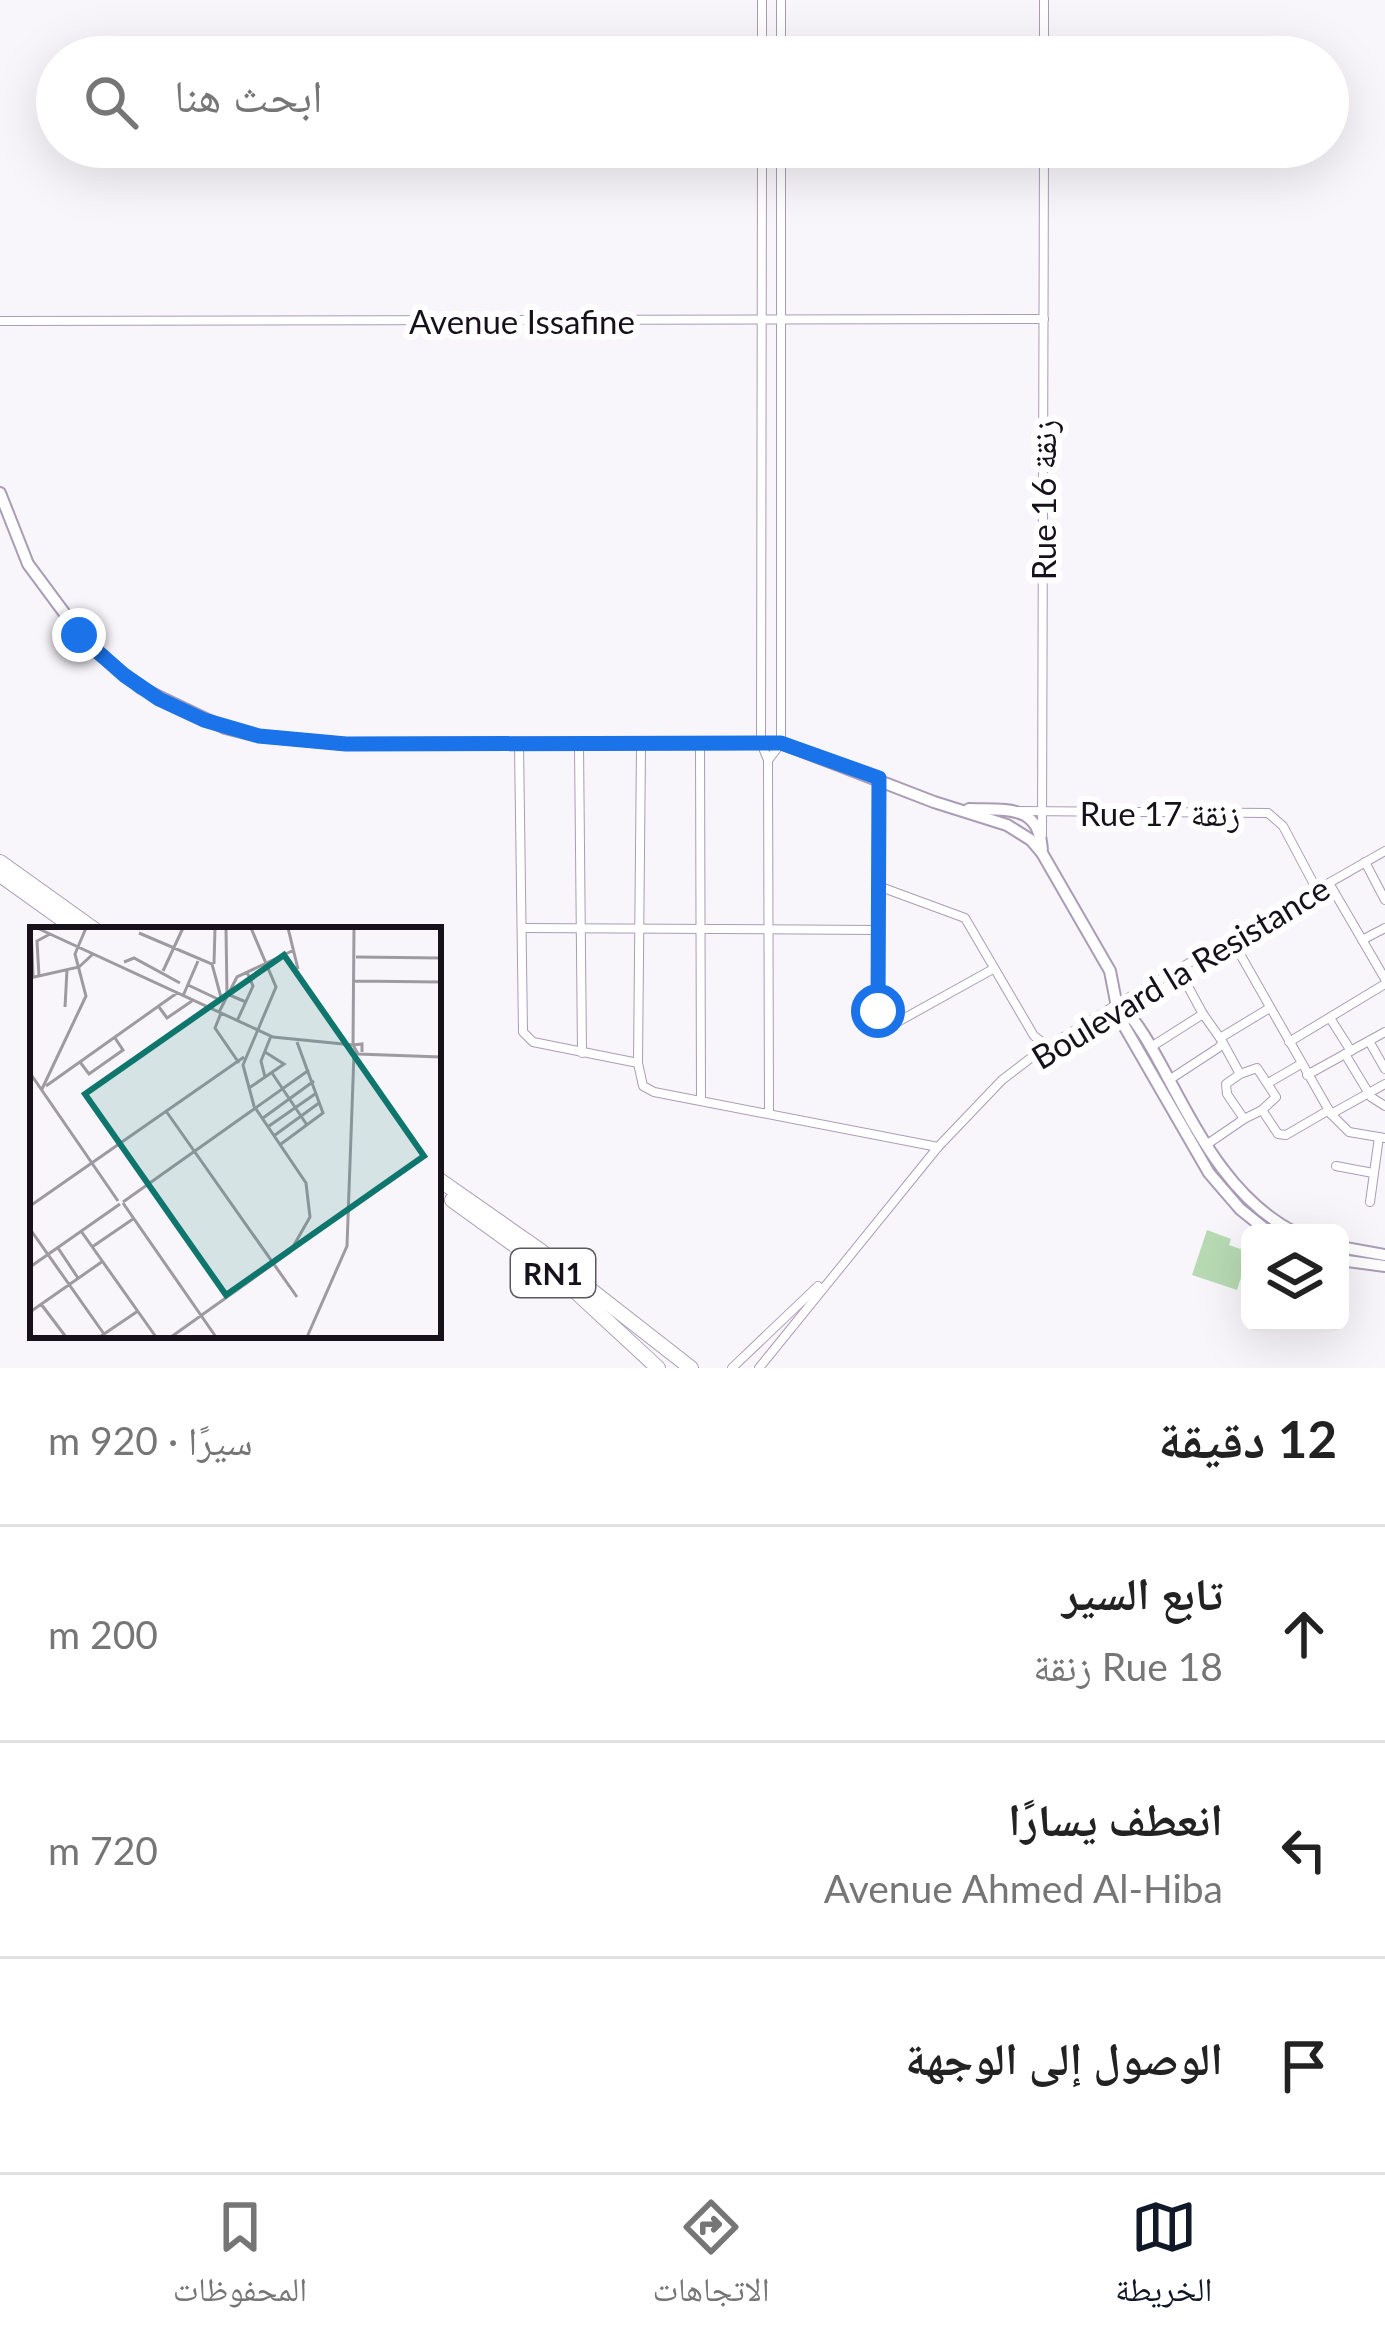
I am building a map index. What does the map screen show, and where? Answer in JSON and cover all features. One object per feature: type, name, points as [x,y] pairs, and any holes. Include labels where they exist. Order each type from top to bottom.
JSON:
[{"type":"highway","points":[[0,862],[91,927]]},
{"type":"highway","points":[[0,875],[73,927]]},
{"type":"highway","name":"RN1","points":[[441,1181],[541,1251],[691,1368]]},
{"type":"highway","name":"RN1","points":[[441,1192],[564,1281],[658,1368]]},
{"type":"street","points":[[762,0],[762,36]]},
{"type":"street","points":[[781,0],[781,36]]},
{"type":"street","points":[[1044,0],[1044,36]]},
{"type":"street","points":[[762,168],[761,742],[768,760],[769,1112]]},
{"type":"street","points":[[768,760],[781,743],[781,168]]},
{"type":"street","name":"Rue 16 زنقة","points":[[1037,816],[1044,168]]},
{"type":"street","name":"Avenue Issafine","points":[[0,321],[1044,320]]},
{"type":"street","points":[[0,493],[28,564],[76,632],[141,688],[225,728],[346,744],[781,743],[1007,825],[1031,840],[1042,854],[1110,971],[1119,1017],[1209,1173],[1259,1224]]},
{"type":"street","points":[[762,625],[781,624]]},
{"type":"street","points":[[519,744],[523,1032],[533,1042],[638,1063]]},
{"type":"street","points":[[579,745],[582,1053]]},
{"type":"street","points":[[641,745],[640,1081],[646,1089],[938,1148]]},
{"type":"street","points":[[700,745],[701,1100]]},
{"type":"street","points":[[879,778],[877,930],[882,1022],[894,1024],[993,969]]},
{"type":"street","points":[[960,809],[1037,816]]},
{"type":"street","name":"Rue 17 زنقة","points":[[1037,816],[1268,813],[1283,826],[1317,890]]},
{"type":"street","points":[[1007,825],[1037,816]]},
{"type":"street","points":[[1037,816],[1042,854]]},
{"type":"street","name":"Boulevard la Resistance","points":[[759,1368],[840,1264],[1002,1080],[1119,1003],[1385,851]]},
{"type":"street","points":[[1365,862],[1385,900]]},
{"type":"street","points":[[1289,1042],[1385,982],[1366,938],[1329,883]]},
{"type":"street","points":[[878,886],[959,913],[971,925],[1034,1036],[1049,1047]]},
{"type":"street","points":[[522,928],[877,930]]},
{"type":"street","points":[[1366,938],[1385,928]]},
{"type":"street","points":[[1366,938],[1385,940]]},
{"type":"street","points":[[1232,940],[1330,1112],[1348,1132],[1382,1137],[1370,1202]]},
{"type":"street","points":[[1179,970],[1240,1074]]},
{"type":"street","points":[[1119,1003],[1151,1047],[1207,1145],[1251,1201],[1283,1224]]},
{"type":"street","points":[[1169,1080],[1268,1009]]},
{"type":"street","points":[[1151,1047],[1203,1014]]},
{"type":"street","points":[[1330,1018],[1368,1092],[1385,1106]]},
{"type":"street","points":[[1307,1075],[1385,1032]]},
{"type":"street","points":[[1034,1036],[1036,1054]]},
{"type":"street","points":[[1369,1041],[1385,1069]]},
{"type":"street","points":[[1270,1082],[1301,1064]]},
{"type":"street","points":[[1207,1145],[1276,1097],[1257,1067],[1226,1087],[1244,1119]]},
{"type":"street","points":[[1262,1110],[1272,1130],[1281,1136],[1385,1084]]},
{"type":"street","points":[[1336,1166],[1373,1173]]},
{"type":"street","points":[[1349,1249],[1385,1255]]},
{"type":"street","points":[[1349,1261],[1385,1266]]},
{"type":"street","name":"Boulevard la Resistance","points":[[732,1368],[840,1264]]},
{"type":"green space","points":[[1207,1230],[1231,1239],[1229,1245],[1241,1249],[1237,1290],[1192,1275]]},
{"type":"route","points":[[79,635],[159,699],[225,728],[259,736],[346,744],[781,743],[879,778],[878,1011]]}]
